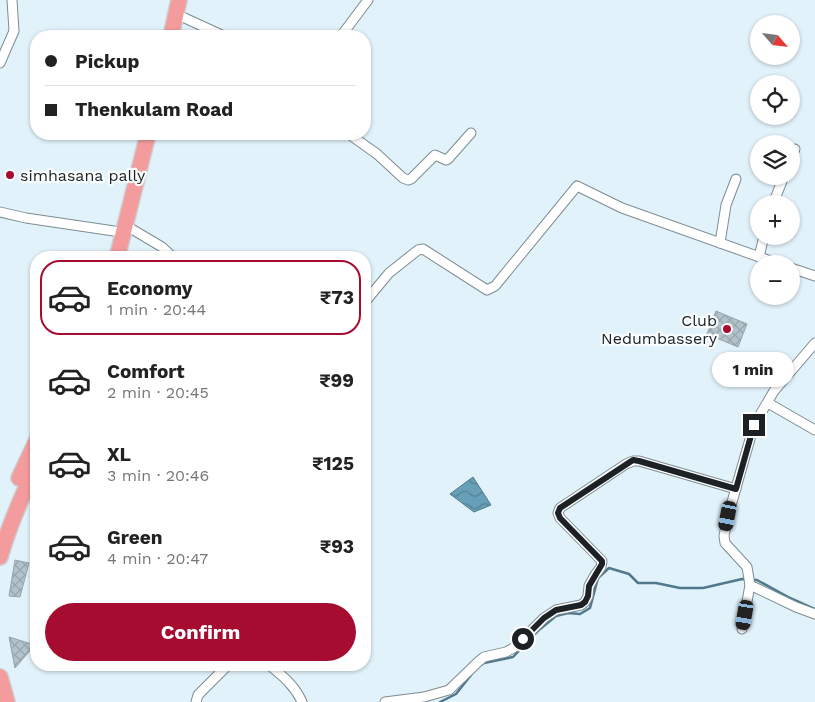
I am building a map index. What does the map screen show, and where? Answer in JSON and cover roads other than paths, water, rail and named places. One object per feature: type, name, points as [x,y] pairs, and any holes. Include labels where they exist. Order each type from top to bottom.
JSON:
[{"type":"highway","points":[[161,30],[168,0]]},
{"type":"highway","points":[[171,30],[177,7]]},
{"type":"highway","points":[[118,251],[136,140]]},
{"type":"highway","points":[[110,251],[120,228],[146,140]]},
{"type":"highway","points":[[0,521],[30,455]]},
{"type":"highway","points":[[0,557],[6,534],[30,479]]},
{"type":"highway","points":[[0,677],[7,702]]},
{"type":"street","points":[[0,63],[14,32],[12,0]]},
{"type":"street","points":[[346,30],[368,0]]},
{"type":"street","points":[[177,7],[214,30]]},
{"type":"street","points":[[357,140],[377,154],[403,178],[408,180],[435,155],[448,159],[471,133]]},
{"type":"street","points":[[720,243],[726,205],[736,179]]},
{"type":"street","points":[[371,295],[389,274],[418,250],[423,249],[487,290],[495,286],[578,186],[622,208],[753,255]]},
{"type":"street","points":[[0,212],[26,218],[120,228],[162,247],[166,251]]},
{"type":"street","points":[[800,271],[815,276]]},
{"type":"street","points":[[742,630],[750,585],[747,567],[725,542],[724,536],[728,516],[754,425],[774,391],[815,343]]},
{"type":"street","points":[[768,403],[815,430]]},
{"type":"street","points":[[385,702],[424,697],[449,690],[484,657],[515,648],[544,618],[556,610],[581,605],[585,602],[589,586],[601,567],[602,561],[560,518],[558,513],[560,508],[626,464],[633,460],[639,461],[736,489]]},
{"type":"street","points":[[750,585],[815,614]]},
{"type":"street","points":[[196,702],[198,694],[222,671]]},
{"type":"street","points":[[276,671],[297,691],[302,702]]},
{"type":"water","points":[[473,477],[491,505],[474,512],[450,494]]},
{"type":"waterway","points":[[479,666],[484,663],[513,657],[539,630],[556,616],[568,613],[580,614],[590,608],[598,578],[609,568],[629,574],[638,583],[656,583],[680,588],[703,588],[742,579],[757,580],[815,609]]},
{"type":"waterway","points":[[440,702],[456,694],[475,670]]},
{"type":"place","name":"simhasana pally","points":[[10,175]]},
{"type":"place","name":"Club Nedumbassery","points":[[727,329]]}]
